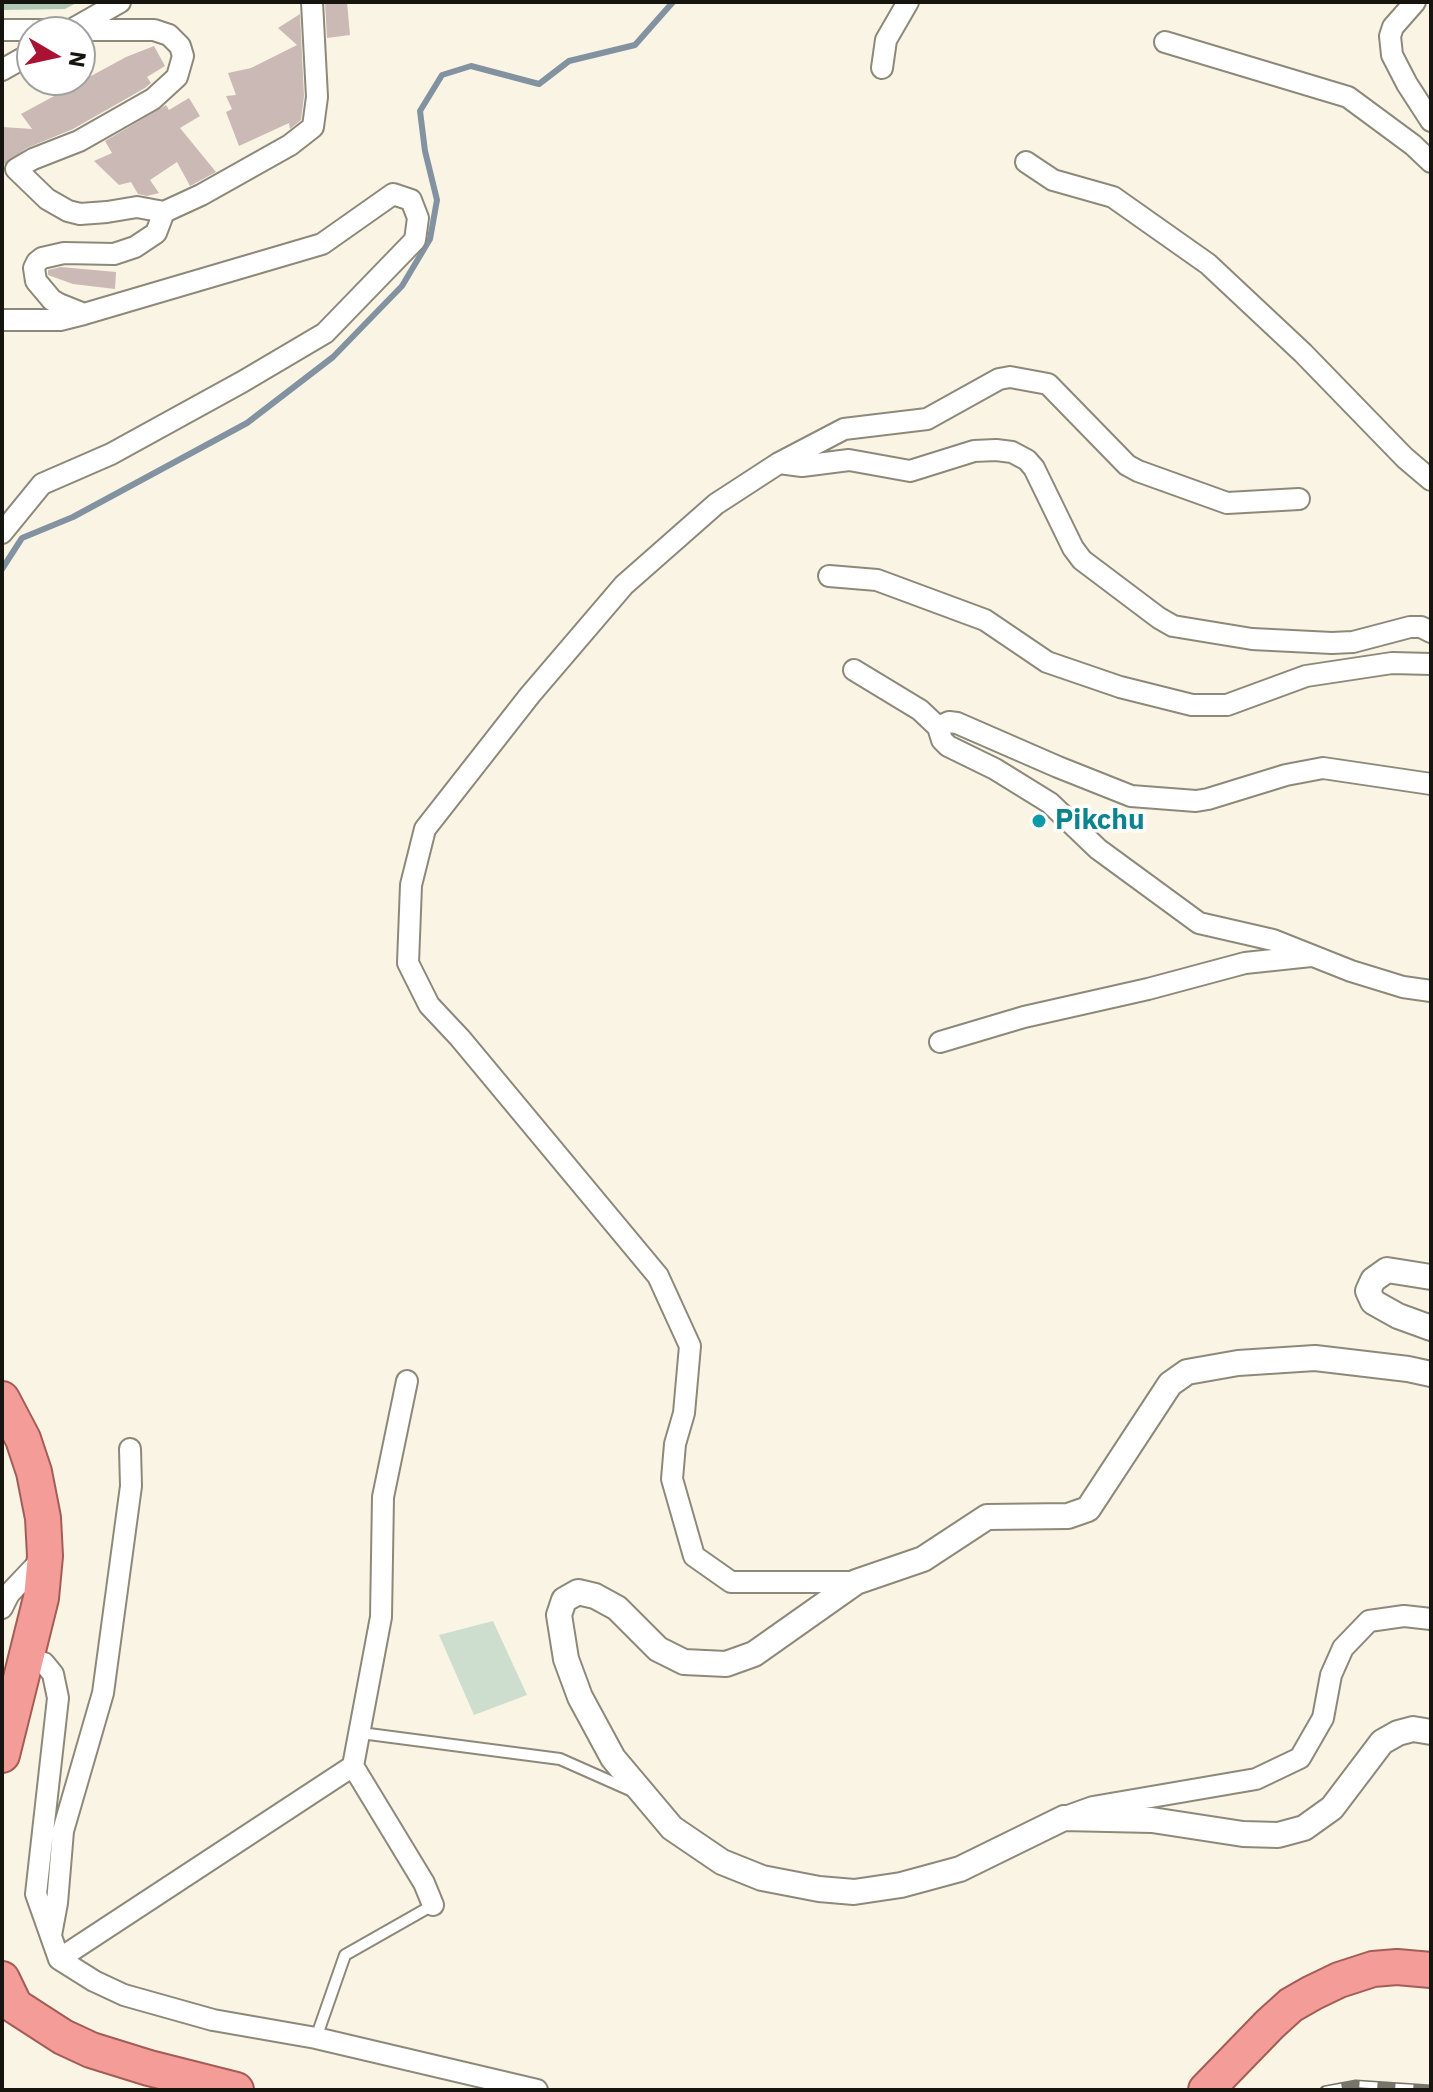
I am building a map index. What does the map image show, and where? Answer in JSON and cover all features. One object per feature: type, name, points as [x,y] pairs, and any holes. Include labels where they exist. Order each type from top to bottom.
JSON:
[{"type":"highway","points":[[2,1399],[23,1439],[34,1472],[43,1518],[45,1556],[41,1598],[2,1755]]},
{"type":"highway","points":[[1206,2090],[1270,2024],[1291,2005],[1312,1993],[1373,1969],[1397,1967],[1431,1970]]},
{"type":"highway","points":[[2,1979],[15,2006],[63,2037],[91,2050],[149,2068],[236,2090]]},
{"type":"street","points":[[95,16],[120,2]]},
{"type":"street","points":[[96,31],[154,30],[169,35],[180,46],[183,56],[177,77],[153,99],[79,141],[9,171],[68,211],[80,214],[137,207],[164,212],[290,145],[313,127],[317,97],[312,2]]},
{"type":"street","points":[[882,68],[886,40],[908,2]]},
{"type":"street","points":[[1415,2],[1393,27],[1390,36],[1392,55],[1431,121]]},
{"type":"street","points":[[1165,42],[1348,97],[1431,162]]},
{"type":"street","points":[[1026,162],[1053,180],[1113,197],[1208,264],[1431,480]]},
{"type":"street","points":[[2,320],[60,320],[322,244],[393,194],[411,200],[418,218],[415,240],[325,333],[111,454],[42,484],[2,533]]},
{"type":"street","points":[[84,314],[52,300],[36,281],[34,268],[37,262],[64,253],[114,254],[135,247],[156,233],[164,212]]},
{"type":"street","points":[[856,1582],[731,1582],[694,1556],[672,1479],[675,1444],[684,1413],[690,1346],[658,1276],[429,1005],[408,963],[411,885],[425,829],[530,695],[624,585],[716,504],[779,463],[844,429],[927,419],[999,379],[1010,377],[1048,384],[1127,465],[1138,471],[1227,503],[1299,499]]},
{"type":"street","points":[[779,463],[802,466],[849,460],[901,472],[929,467],[974,451],[1012,452],[1034,468],[1073,548],[1082,560],[1173,626],[1252,639],[1332,643],[1353,642],[1410,627],[1421,627],[1431,632]]},
{"type":"street","points":[[829,576],[877,580],[985,620],[1047,662],[1120,687],[1192,705],[1227,705],[1306,676],[1392,663],[1431,664]]},
{"type":"street","points":[[854,670],[920,710],[938,727],[942,740],[948,746],[995,769],[1050,803],[1098,849],[1199,923],[1273,940],[1351,971],[1403,987],[1431,991]]},
{"type":"street","points":[[938,727],[949,722],[957,723],[1131,796],[1196,801],[1286,775],[1323,768],[1431,784]]},
{"type":"street","points":[[940,1042],[1024,1017],[1245,963],[1315,956]]},
{"type":"street","points":[[1431,1277],[1387,1270],[1373,1280],[1368,1291],[1373,1302],[1398,1316],[1431,1328]]},
{"type":"street","points":[[1431,1374],[1315,1358],[1238,1363],[1187,1372],[1170,1384],[1088,1509],[1068,1516],[987,1517],[923,1559],[856,1582],[754,1654],[726,1664],[684,1662],[658,1649],[617,1608],[595,1596],[578,1592],[564,1600],[559,1615],[566,1659],[580,1697],[613,1758],[672,1828],[722,1862],[762,1878],[854,1892],[901,1885],[960,1869],[1093,1807],[1256,1779],[1300,1758],[1323,1718],[1331,1675],[1343,1648],[1369,1621],[1404,1616],[1431,1619]]},
{"type":"street","points":[[59,1959],[353,1766],[381,1617],[383,1497],[407,1381]]},
{"type":"street","points":[[51,1935],[63,1831],[103,1693],[131,1486],[130,1449]]},
{"type":"street","points":[[2,1608],[9,1594],[45,1556]]},
{"type":"street","points":[[27,1659],[44,1663],[53,1674],[58,1698],[36,1894],[59,1959],[124,1995],[213,2020],[316,2038],[537,2090]]},
{"type":"street","points":[[1064,1818],[1152,1820],[1243,1834],[1278,1835],[1304,1828],[1332,1808],[1382,1742],[1413,1729],[1431,1732]]},
{"type":"street","points":[[353,1766],[424,1883],[433,1905]]},
{"type":"lane","points":[[361,1733],[560,1759],[647,1797]]},
{"type":"lane","points":[[316,2038],[345,1955],[433,1905]]},
{"type":"green space","points":[[2,2],[78,2],[65,9],[2,10]]},
{"type":"green space","points":[[493,1621],[527,1695],[474,1715],[439,1635]]},
{"type":"building","points":[[325,2],[347,2],[350,35],[327,38]]},
{"type":"building","points":[[300,14],[304,96],[301,120],[290,129],[289,123],[239,146],[226,112],[232,109],[226,96],[236,95],[228,73],[251,68],[297,45],[278,28]]},
{"type":"building","points":[[154,46],[165,66],[147,77],[151,83],[145,88],[73,129],[27,148],[2,166],[2,127],[32,129],[21,114],[54,96],[96,96],[96,73]]},
{"type":"building","points":[[189,98],[200,116],[180,128],[216,172],[190,186],[177,162],[150,180],[159,193],[147,196],[138,194],[131,182],[119,185],[94,161],[112,153],[105,141],[166,105],[169,110]]},
{"type":"building","points":[[61,267],[116,272],[115,289],[73,284],[48,275],[48,270]]},
{"type":"waterway","points":[[2,569],[22,538],[73,517],[247,423],[333,357],[402,286],[430,239],[437,200],[425,151],[420,111],[442,75],[471,66],[539,84],[569,61],[635,45],[673,2]]},
{"type":"railway","points":[[1324,2090],[1356,2084],[1431,2089]]},
{"type":"place","name":"Pikchu","points":[[1039,821]]}]
